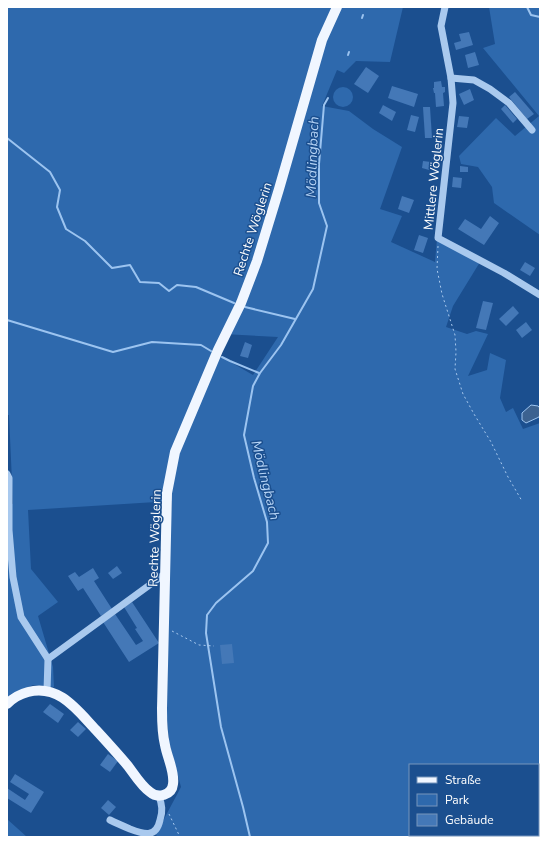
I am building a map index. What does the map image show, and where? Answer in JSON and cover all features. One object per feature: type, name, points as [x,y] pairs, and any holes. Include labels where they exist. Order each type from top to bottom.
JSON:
[{"type":"main road","name":"Rechte Wöglerin","points":[[161,800],[173,787],[174,782],[164,744],[162,709],[167,493],[175,452],[218,350],[241,303],[257,261],[280,189],[322,40],[337,7]]},
{"type":"main road","points":[[7,704],[24,693],[36,691],[47,691],[59,696],[73,706],[124,761],[146,789],[161,800]]},
{"type":"street","name":"Mittlere Wöglerin","points":[[445,7],[441,26],[451,78],[453,103],[438,238],[504,273],[540,295]]},
{"type":"street","points":[[451,78],[474,80],[490,89],[509,103],[532,130]]},
{"type":"street","points":[[7,474],[9,530],[13,577],[21,617],[48,659],[47,691]]},
{"type":"street","points":[[48,659],[166,573]]},
{"type":"street","points":[[110,820],[146,834],[156,829],[159,824],[162,815],[161,800]]},
{"type":"path","points":[[438,238],[437,269],[442,294],[455,335],[455,369],[461,388],[522,501]]},
{"type":"path","points":[[164,628],[199,645],[214,646]]},
{"type":"path","points":[[161,800],[180,837]]},
{"type":"green space","points":[[7,7],[403,7],[390,62],[356,61],[344,73],[337,70],[322,106],[349,111],[373,129],[402,147],[380,209],[402,216],[391,242],[435,262],[437,239],[480,262],[453,306],[446,327],[467,334],[476,331],[488,334],[468,376],[487,370],[490,353],[506,360],[500,398],[506,412],[513,408],[523,429],[540,423],[540,837],[157,837],[156,834],[181,787],[169,742],[167,716],[169,542],[172,501],[28,510],[31,569],[58,602],[38,616],[53,667],[54,687],[33,685],[7,697],[7,502],[13,504],[9,415],[7,415]],"holes":[[[223,334],[278,337],[253,375],[215,353]]]},
{"type":"green space","points":[[489,7],[540,7],[540,235],[494,203],[492,187],[478,167],[461,164],[459,156],[496,118],[515,136],[539,116],[483,48],[495,44]]},
{"type":"green space","points":[[343,87],[350,90],[353,97],[350,104],[343,107],[336,104],[333,97],[336,90]]},
{"type":"green space","points":[[7,819],[27,837],[7,837]]},
{"type":"shaded area","points":[[531,405],[539,407],[540,414],[539,417],[526,423],[522,420],[522,413]]},
{"type":"building","points":[[469,32],[473,45],[456,50],[454,43],[461,41],[459,34]]},
{"type":"building","points":[[475,52],[479,65],[468,68],[465,55]]},
{"type":"building","points":[[366,67],[379,76],[368,93],[354,84]]},
{"type":"building","points":[[441,81],[442,87],[445,87],[445,92],[443,93],[444,106],[436,107],[433,88],[434,82]]},
{"type":"building","points":[[392,86],[418,94],[414,107],[388,98]]},
{"type":"building","points":[[470,89],[474,100],[464,105],[459,94]]},
{"type":"building","points":[[515,92],[534,114],[527,119],[509,97]]},
{"type":"building","points":[[383,105],[396,112],[392,121],[379,113]]},
{"type":"building","points":[[505,105],[517,119],[513,123],[501,109]]},
{"type":"building","points":[[423,107],[430,107],[432,138],[425,138]]},
{"type":"building","points":[[411,115],[419,117],[415,132],[407,130]]},
{"type":"building","points":[[459,116],[469,117],[467,128],[457,127]]},
{"type":"building","points":[[423,161],[431,162],[429,170],[422,168]]},
{"type":"building","points":[[460,166],[468,167],[468,172],[460,172]]},
{"type":"building","points":[[453,177],[462,178],[461,188],[452,187]]},
{"type":"building","points":[[402,196],[414,200],[409,213],[398,209]]},
{"type":"building","points":[[490,216],[499,223],[484,245],[458,229],[465,219],[481,229]]},
{"type":"building","points":[[419,235],[428,238],[423,253],[414,250]]},
{"type":"building","points":[[525,262],[535,268],[530,276],[520,270]]},
{"type":"building","points":[[483,301],[493,303],[486,330],[476,328]]},
{"type":"building","points":[[513,306],[519,313],[506,326],[499,319]]},
{"type":"building","points":[[526,322],[532,330],[522,338],[516,330]]},
{"type":"building","points":[[245,342],[252,345],[248,358],[240,356]]},
{"type":"building","points":[[117,566],[122,573],[113,579],[108,573]]},
{"type":"building","points":[[93,568],[99,578],[94,581],[112,609],[101,616],[83,588],[78,591],[68,576],[75,572],[79,577]]},
{"type":"building","points":[[132,602],[159,643],[129,662],[103,622],[115,614],[136,645],[143,641],[124,607]]},
{"type":"building","points":[[232,644],[234,663],[222,664],[220,645]]},
{"type":"building","points":[[50,704],[64,714],[58,723],[43,712]]},
{"type":"building","points":[[78,722],[86,729],[78,737],[70,730]]},
{"type":"building","points":[[108,754],[118,761],[110,772],[100,765]]},
{"type":"building","points":[[15,774],[44,792],[31,813],[7,798],[7,788],[25,800],[29,794],[10,782]]},
{"type":"building","points":[[108,800],[116,807],[109,815],[101,808]]},
{"type":"waterway","points":[[527,7],[531,15],[540,17]]},
{"type":"waterway","name":"Mödlingbach","points":[[250,837],[221,727],[206,633],[207,615],[216,603],[253,571],[268,543],[267,522],[254,478],[244,435],[253,386],[260,373],[281,345],[313,289],[327,226],[319,203],[319,164],[324,105],[328,98]]},
{"type":"waterway","points":[[7,138],[50,172],[60,190],[57,207],[66,229],[85,241],[112,268],[130,265],[140,282],[159,283],[169,291],[177,285],[196,287],[234,303]]},
{"type":"waterway","points":[[245,307],[295,319]]},
{"type":"waterway","points":[[7,320],[113,352],[152,342],[201,345],[211,351]]},
{"type":"waterway","points":[[222,357],[259,373]]}]
